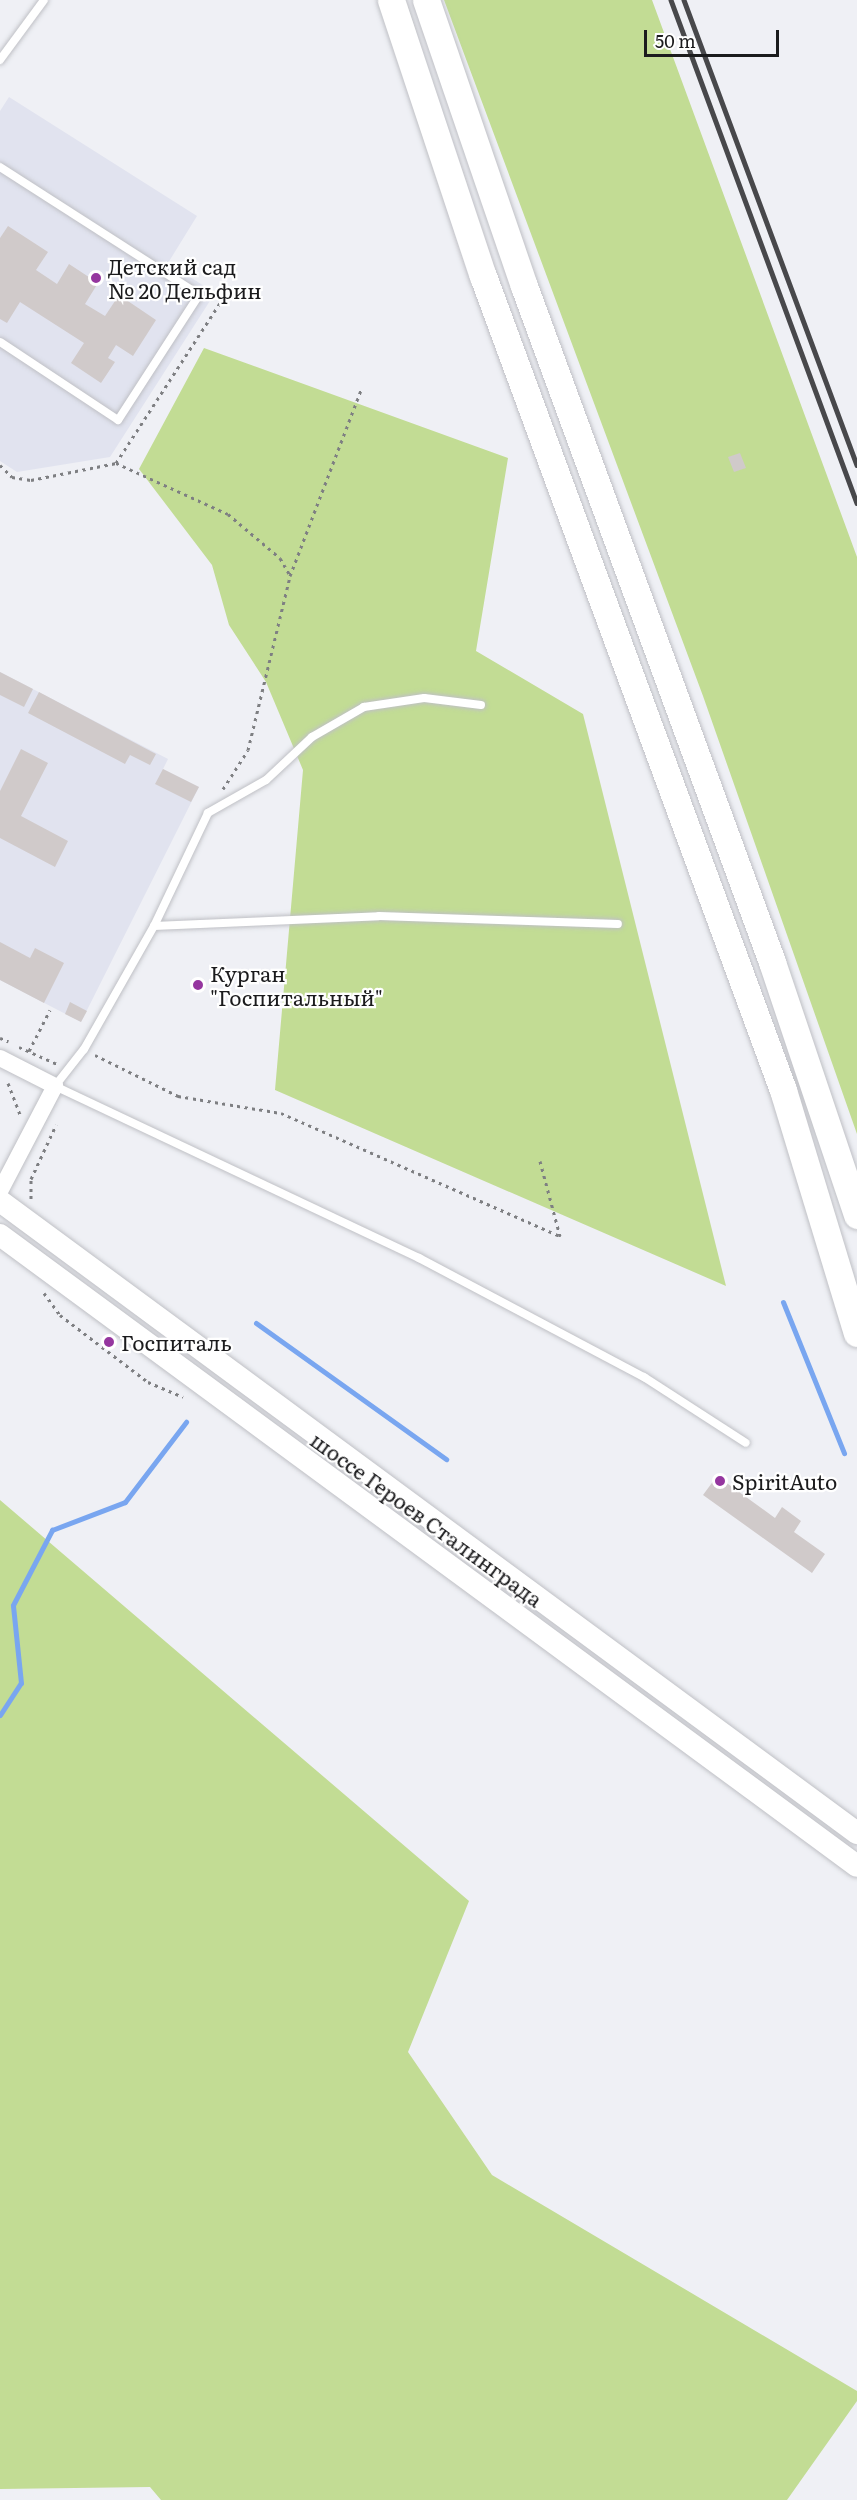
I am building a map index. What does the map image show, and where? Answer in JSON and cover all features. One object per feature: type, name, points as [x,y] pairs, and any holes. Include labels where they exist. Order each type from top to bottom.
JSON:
[{"type":"highway","points":[[390,0],[483,276],[783,1090],[857,1333]]},
{"type":"highway","points":[[426,0],[524,286],[772,962],[857,1215]]},
{"type":"main road","name":"шоссе Героев Сталинграда","points":[[0,1201],[857,1833]]},
{"type":"main road","name":"шоссе Героев Сталинграда","points":[[0,1235],[857,1866]]},
{"type":"street","points":[[0,1059],[56,1086],[0,1191]]},
{"type":"lane","points":[[0,60],[44,0]]},
{"type":"lane","points":[[0,167],[199,296],[118,420],[0,342]]},
{"type":"lane","points":[[481,705],[424,698],[364,707],[312,737],[266,780],[208,813],[154,926],[84,1049],[66,1069],[56,1086],[419,1258],[644,1377],[746,1443]]},
{"type":"lane","points":[[154,926],[379,916],[618,924]]},
{"type":"path","points":[[116,463],[220,303]]},
{"type":"path","points":[[208,813],[248,750],[290,576],[345,443],[362,387]]},
{"type":"path","points":[[0,465],[12,477],[31,480],[116,463],[228,514],[280,558],[290,576]]},
{"type":"path","points":[[29,1051],[50,1010]]},
{"type":"path","points":[[0,1038],[66,1069]]},
{"type":"path","points":[[84,1049],[178,1096],[281,1113],[560,1236],[540,1161]]},
{"type":"path","points":[[0,1076],[20,1103],[21,1121]]},
{"type":"path","points":[[35,1207],[31,1179],[60,1116]]},
{"type":"path","points":[[41,1289],[69,1322],[148,1382],[183,1397]]},
{"type":"shaded area","name":"Детский сад № 20 Дельфин","points":[[9,97],[197,216],[168,263],[215,293],[110,457],[17,472],[0,461],[0,111]]},
{"type":"shaded area","points":[[0,672],[168,759],[163,769],[199,787],[81,1022],[0,980]]},
{"type":"green space","points":[[444,0],[652,0],[857,557],[857,1134],[703,696]]},
{"type":"green space","points":[[204,348],[508,458],[476,651],[583,714],[726,1286],[275,1090],[303,770],[266,682],[229,625],[212,565],[139,469]]},
{"type":"green space","points":[[0,1500],[469,1901],[408,2052],[492,2175],[857,2391],[857,2401],[787,2500],[161,2500],[150,2487],[0,2489]]},
{"type":"building","points":[[8,226],[48,252],[36,270],[57,284],[69,264],[98,283],[85,304],[105,316],[119,295],[156,320],[133,356],[116,345],[108,358],[115,362],[101,383],[71,363],[84,343],[20,302],[7,323],[0,319],[0,238]]},
{"type":"building","points":[[740,453],[746,468],[734,472],[728,457]]},
{"type":"building","points":[[0,672],[33,689],[24,707],[0,695]]},
{"type":"building","points":[[39,692],[156,754],[150,765],[130,755],[125,764],[28,713]]},
{"type":"building","points":[[21,749],[48,763],[21,816],[68,841],[55,867],[0,838],[0,791]]},
{"type":"building","points":[[163,769],[199,787],[191,802],[155,784]]},
{"type":"building","points":[[0,942],[30,958],[35,948],[64,963],[44,1003],[0,980]]},
{"type":"building","points":[[70,1002],[87,1011],[81,1022],[65,1014]]},
{"type":"building","points":[[717,1476],[775,1518],[782,1507],[801,1521],[794,1532],[825,1554],[812,1573],[703,1495]]},
{"type":"waterway","points":[[783,1302],[844,1453]]},
{"type":"waterway","points":[[256,1323],[446,1459]]},
{"type":"waterway","points":[[0,1715],[21,1683],[13,1605],[52,1530],[125,1502],[186,1422]]},
{"type":"railway","points":[[671,0],[857,503]]},
{"type":"railway","points":[[684,0],[857,465]]},
{"type":"place","name":"Детский сад № 20 Дельфин","points":[[96,278]]},
{"type":"place","name":"Курган \"Госпитальный\"","points":[[198,985]]},
{"type":"place","name":"Госпиталь","points":[[109,1342]]},
{"type":"place","name":"SpiritAuto","points":[[720,1481]]}]
